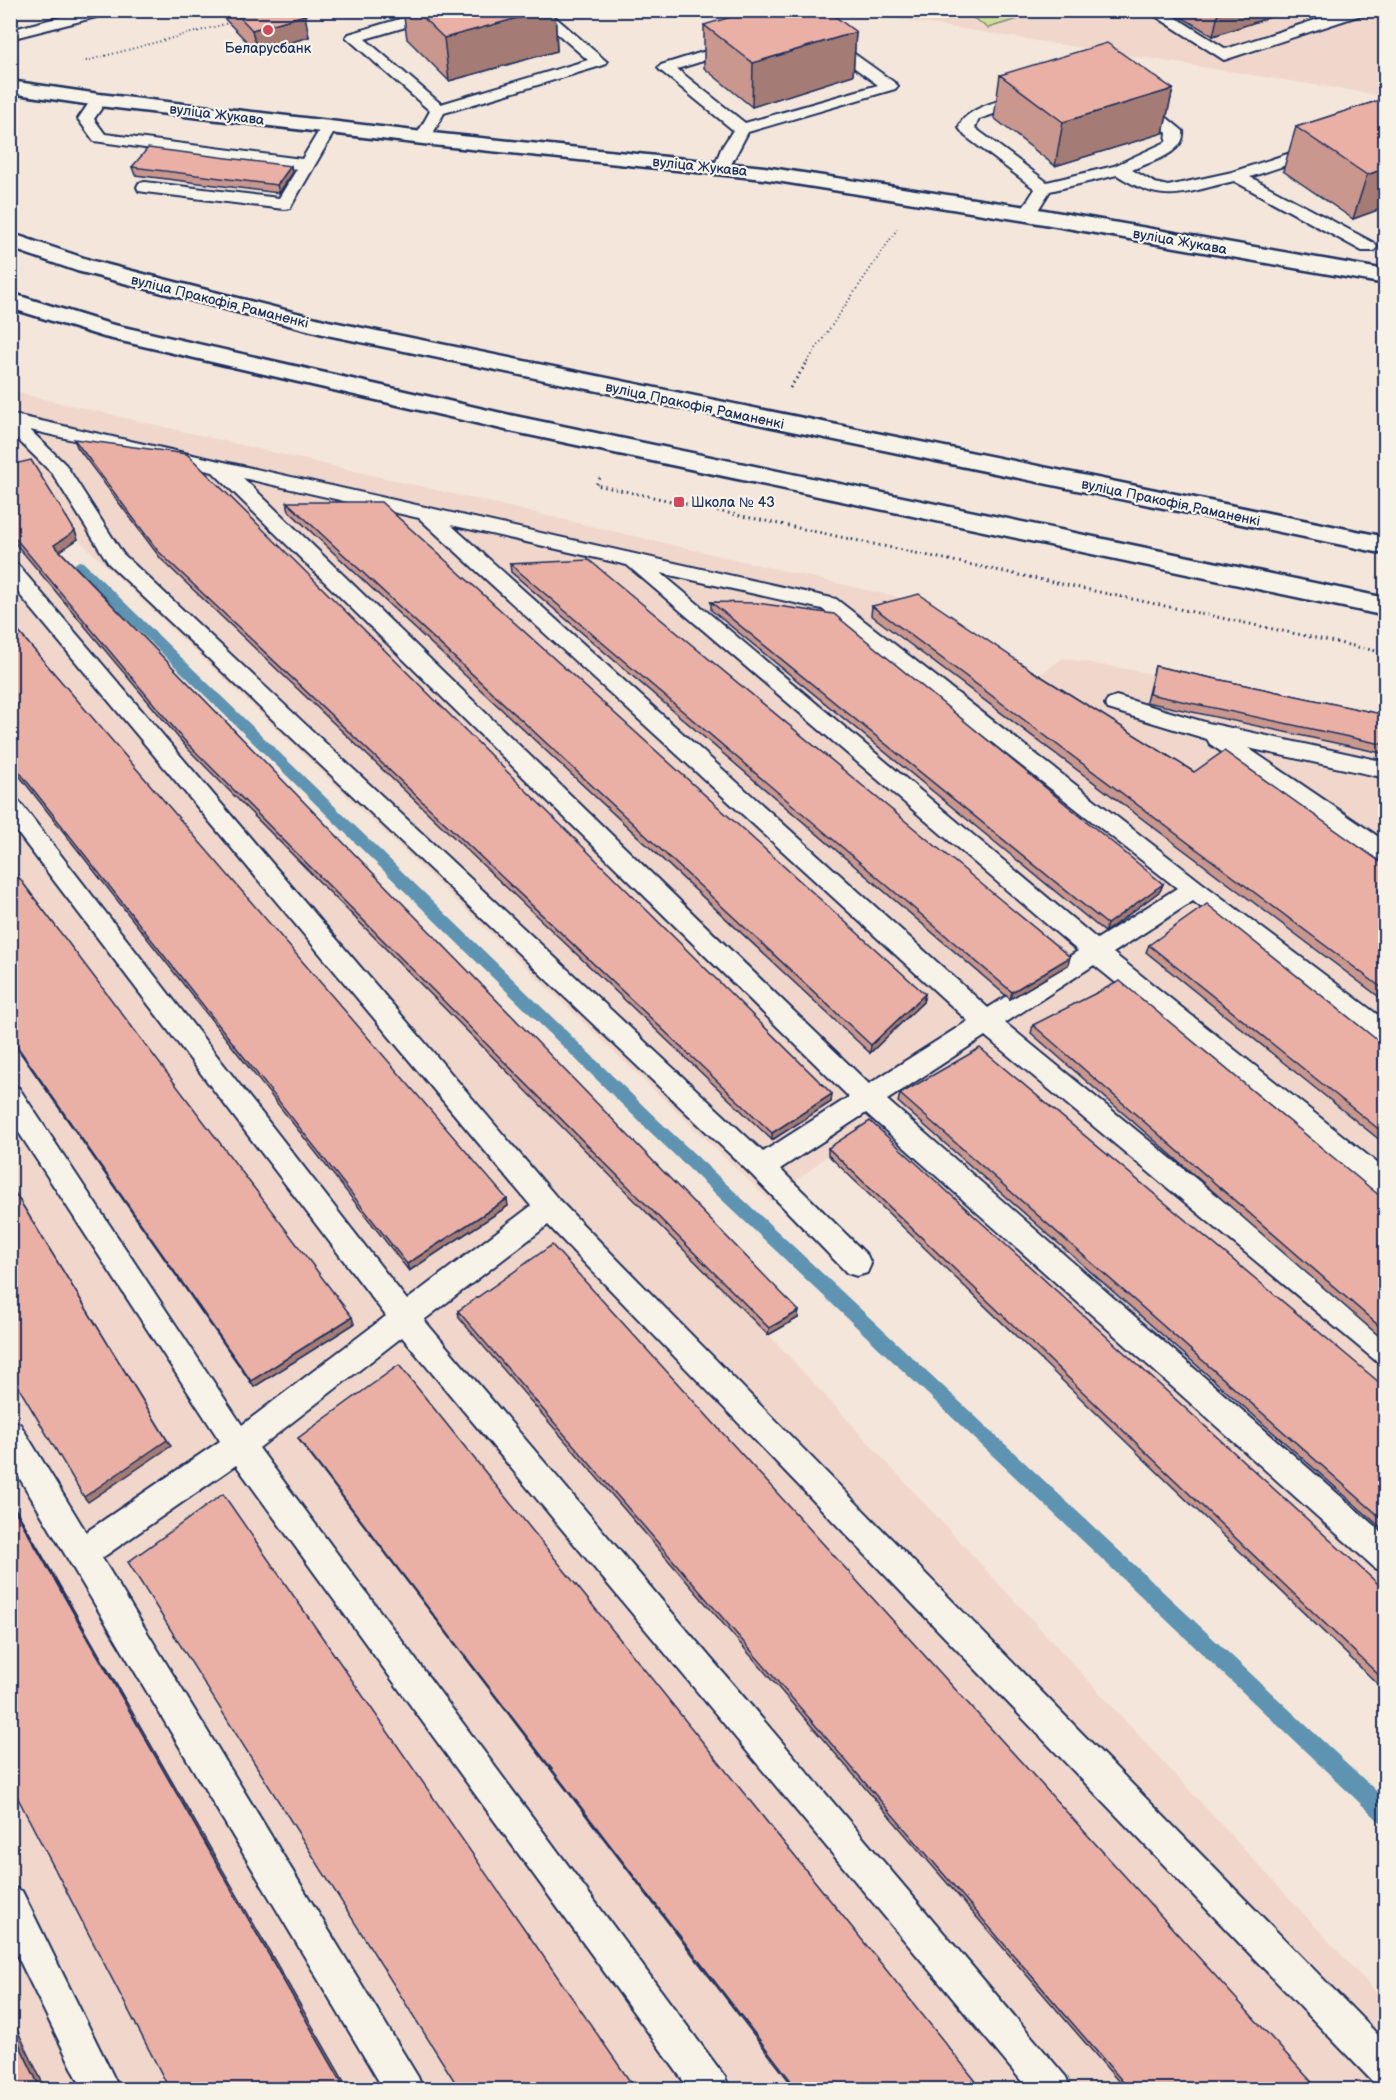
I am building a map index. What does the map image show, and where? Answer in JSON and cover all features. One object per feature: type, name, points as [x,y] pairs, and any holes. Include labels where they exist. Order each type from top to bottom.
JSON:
[{"type":"street","name":"вуліца Жукава","points":[[10,87],[99,100],[423,138],[722,167],[1027,214],[1386,277]]},
{"type":"street","name":"вуліца Пракофія Раманенкі","points":[[10,240],[85,266],[327,328],[1386,546]]},
{"type":"street","points":[[10,300],[104,330],[510,423],[1386,607]]},
{"type":"lane","points":[[10,35],[107,10]]},
{"type":"lane","points":[[438,110],[354,37],[448,10]]},
{"type":"lane","points":[[423,138],[438,110],[599,62],[537,10]]},
{"type":"lane","points":[[1153,10],[1224,55],[1362,10]]},
{"type":"lane","points":[[722,167],[729,149],[742,129],[890,86],[815,32]]},
{"type":"lane","points":[[742,129],[666,68],[752,41]]},
{"type":"lane","points":[[1027,214],[1044,188],[1120,169],[1173,145],[1176,138],[1175,131],[1170,125],[1124,90]]},
{"type":"lane","points":[[1040,93],[973,116],[967,128],[971,134],[1044,188]]},
{"type":"lane","points":[[99,100],[87,119],[100,138],[171,153],[282,167],[307,165]]},
{"type":"lane","points":[[153,177],[145,187],[179,186],[263,196],[284,204],[329,127]]},
{"type":"lane","points":[[1120,169],[1150,188],[1168,191],[1236,176],[1386,128]]},
{"type":"lane","points":[[1236,176],[1368,247]]},
{"type":"lane","points":[[1360,272],[1368,247],[1386,240]]},
{"type":"lane","points":[[10,420],[829,604],[1194,889],[1386,1035]]},
{"type":"lane","points":[[10,420],[59,469],[116,559],[761,1167],[857,1264]]},
{"type":"lane","points":[[220,467],[868,1099],[1386,1557]]},
{"type":"lane","points":[[424,513],[986,1022],[1386,1352]]},
{"type":"lane","points":[[632,560],[1095,952],[1386,1186]]},
{"type":"lane","points":[[10,569],[549,1208],[1386,2069]]},
{"type":"lane","points":[[1116,704],[1208,731],[1386,770]]},
{"type":"lane","points":[[1208,731],[1386,854]]},
{"type":"lane","points":[[10,806],[404,1318],[1053,2090]]},
{"type":"lane","points":[[761,1167],[1194,889]]},
{"type":"lane","points":[[10,1096],[239,1445],[712,2090]]},
{"type":"lane","points":[[81,1554],[239,1445],[549,1208]]},
{"type":"lane","points":[[10,1434],[405,2090]]},
{"type":"lane","points":[[10,1903],[102,2090]]},
{"type":"path","points":[[81,62],[229,23]]},
{"type":"path","points":[[788,392],[900,225]]},
{"type":"path","points":[[596,485],[1386,653]]},
{"type":"shaded area","points":[[848,11],[1385,11],[1385,96]]},
{"type":"shaded area","points":[[11,389],[31,396],[918,602],[1032,680],[1063,658],[1153,674],[1385,724],[1385,1692],[828,1155],[771,1202],[78,539],[58,553],[798,1318],[769,1335],[1385,2002],[1386,2089],[11,2090]]},
{"type":"green space","points":[[963,11],[1045,11],[988,28]]},
{"type":"building","points":[[233,10],[300,10],[305,15],[252,30]]},
{"type":"building","points":[[415,10],[547,10],[444,38]]},
{"type":"building","points":[[754,10],[826,10],[856,32],[753,63],[704,25]]},
{"type":"building","points":[[1212,10],[1229,10],[1218,14]]},
{"type":"building","points":[[1107,43],[1173,89],[1063,122],[1000,75]]},
{"type":"building","points":[[1386,98],[1386,168],[1367,175],[1296,127]]},
{"type":"building","points":[[148,148],[291,166],[277,185],[132,167]]},
{"type":"building","points":[[74,439],[187,454],[832,1094],[772,1133],[158,551]]},
{"type":"building","points":[[31,460],[75,531],[54,545],[799,1311],[769,1328],[184,740],[10,532],[10,465]]},
{"type":"building","points":[[287,502],[381,502],[925,994],[871,1045]]},
{"type":"building","points":[[589,560],[1070,957],[1012,992],[510,564]]},
{"type":"building","points":[[919,594],[1034,672],[1194,772],[1224,751],[1386,866],[1386,991],[872,606]]},
{"type":"building","points":[[711,602],[757,603],[834,614],[1163,884],[1107,924]]},
{"type":"building","points":[[10,622],[507,1199],[407,1264],[10,760]]},
{"type":"building","points":[[1155,666],[1386,715],[1386,745],[1149,694]]},
{"type":"building","points":[[10,866],[352,1317],[251,1381],[10,1036]]},
{"type":"building","points":[[1207,904],[1386,1047],[1386,1135],[1149,945]]},
{"type":"building","points":[[1120,981],[1386,1201],[1386,1332],[1033,1025]]},
{"type":"building","points":[[980,1048],[1386,1388],[1386,1522],[900,1094]]},
{"type":"building","points":[[870,1121],[1386,1591],[1386,1682],[828,1148]]},
{"type":"building","points":[[10,1185],[167,1440],[84,1497],[10,1373]]},
{"type":"building","points":[[552,1245],[1319,2090],[1130,2090],[458,1311]]},
{"type":"building","points":[[399,1365],[983,2090],[798,2090],[298,1438]]},
{"type":"building","points":[[223,1494],[636,2090],[460,2090],[128,1562]]},
{"type":"building","points":[[10,1502],[346,2090],[170,2090],[10,1783]]},
{"type":"building","points":[[10,2025],[41,2090],[10,2090]]},
{"type":"waterway","points":[[79,565],[651,1123],[1386,1814]]},
{"type":"place","name":"Беларусбанк","points":[[268,30]]},
{"type":"place","name":"Школа № 43","points":[[679,502]]}]
